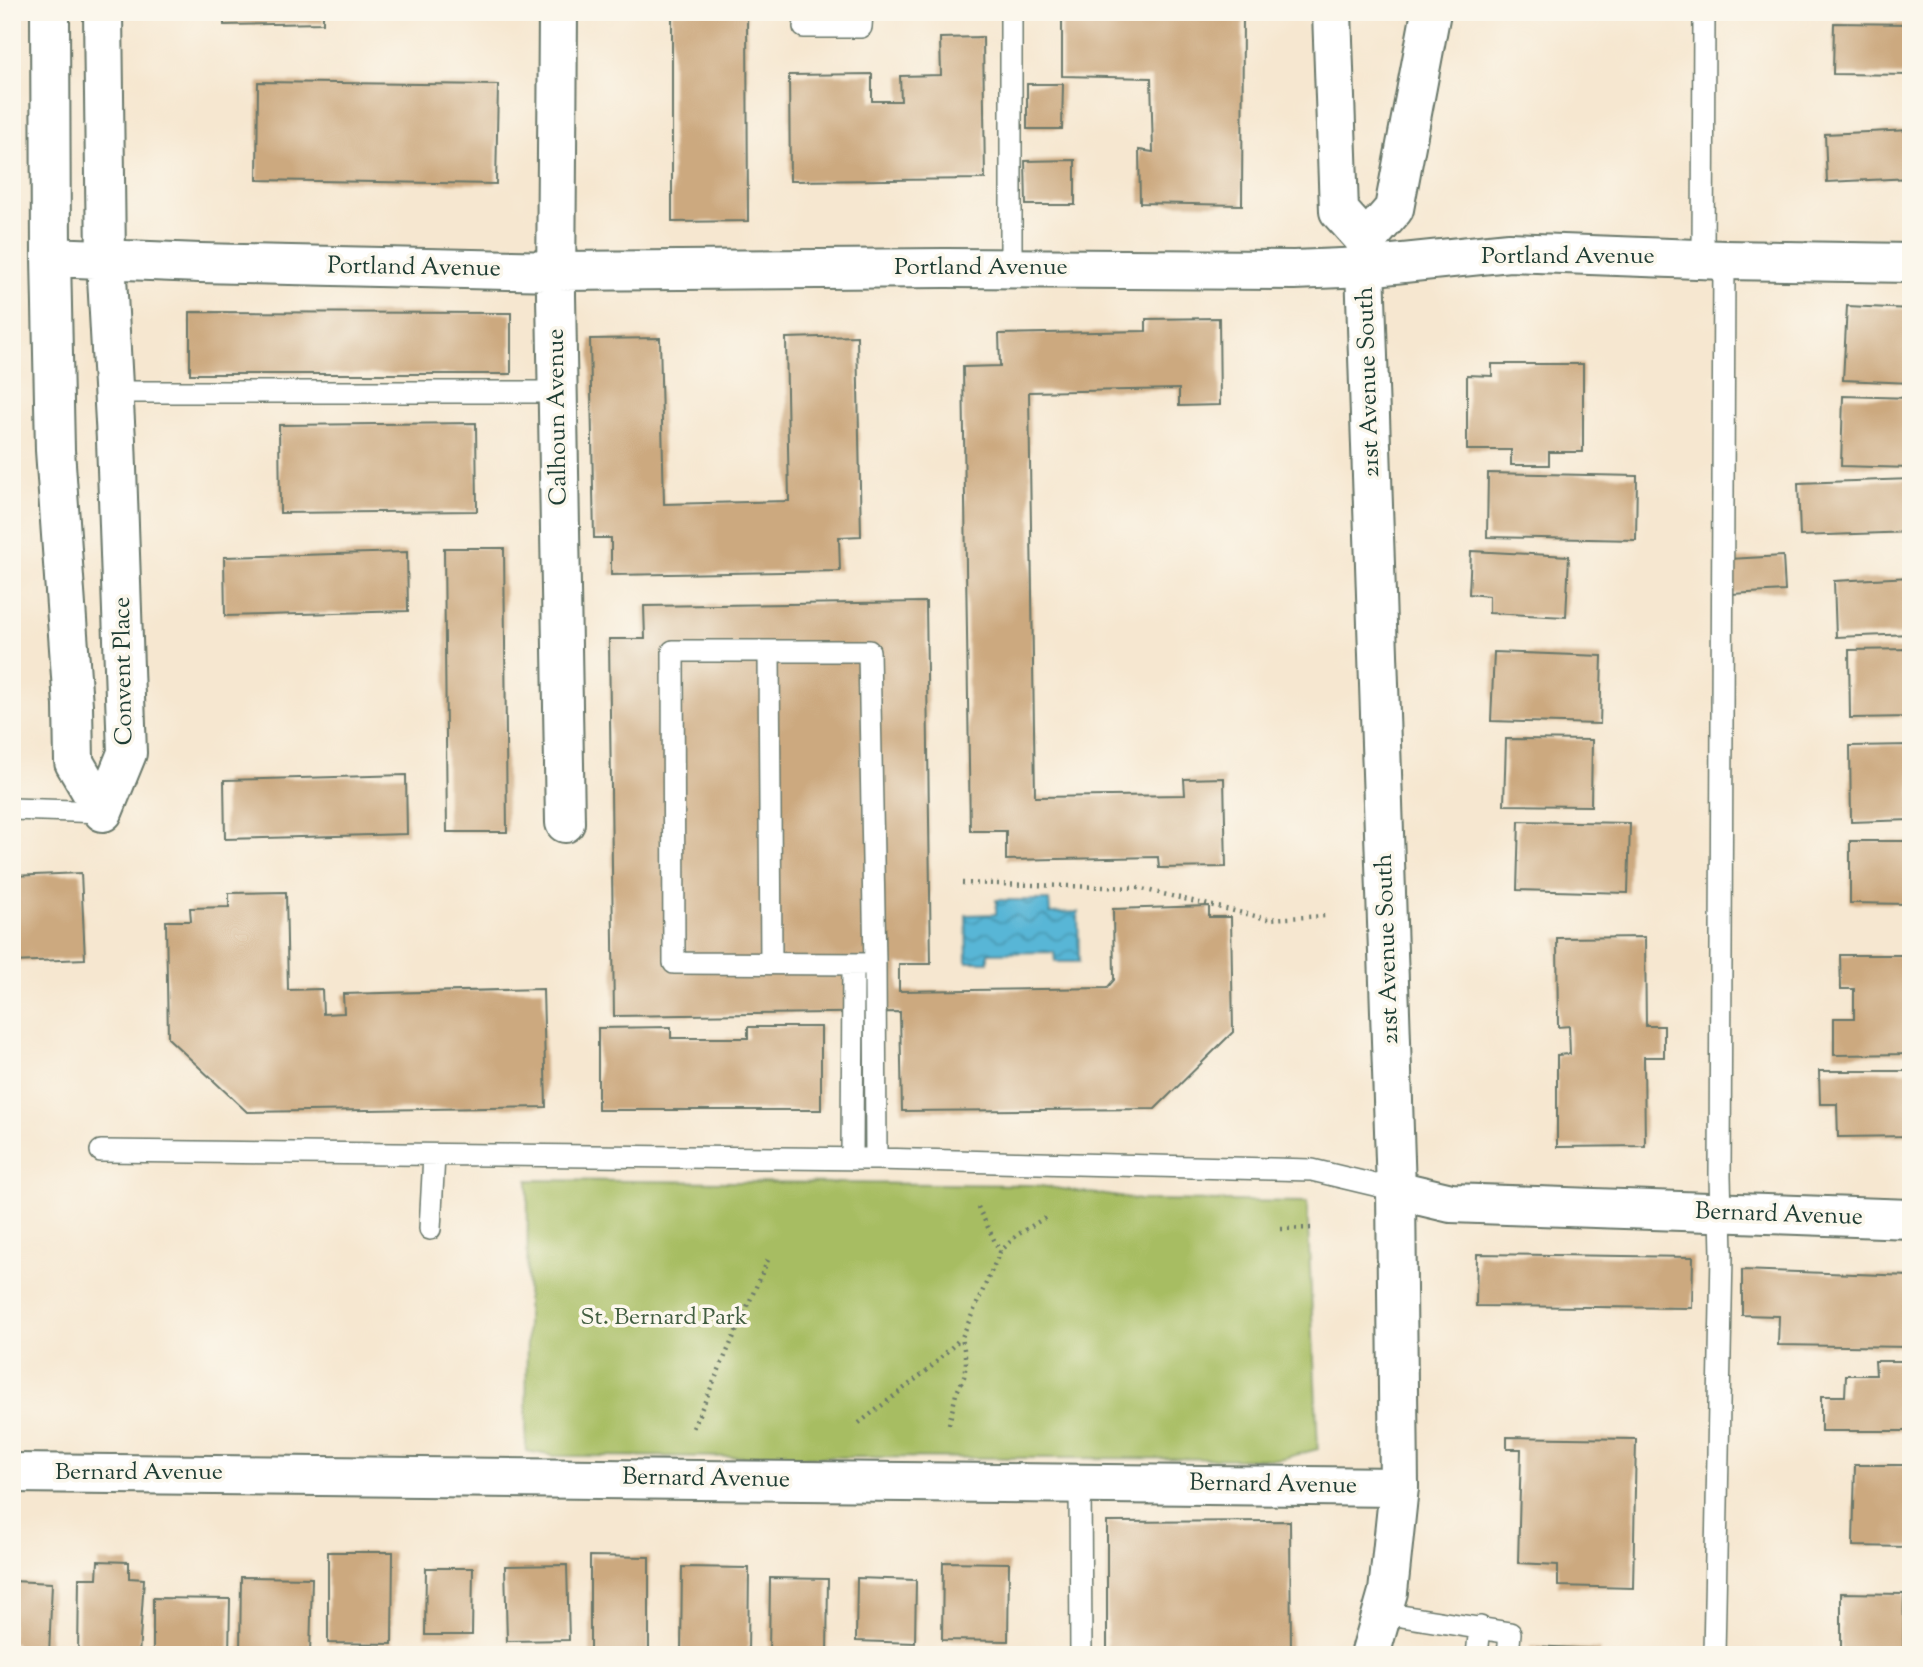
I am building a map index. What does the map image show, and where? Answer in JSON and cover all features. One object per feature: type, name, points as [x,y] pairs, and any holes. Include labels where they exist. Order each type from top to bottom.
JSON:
[{"type":"street","points":[[50,12],[55,450],[73,705],[74,762],[103,812]]},
{"type":"street","name":"Convent Place","points":[[103,12],[106,259],[127,753],[103,812]]},
{"type":"street","name":"Calhoun Avenue","points":[[558,12],[558,392],[565,822]]},
{"type":"street","points":[[1332,12],[1339,211],[1366,254],[1394,209],[1431,12]]},
{"type":"street","name":"Portland Avenue","points":[[51,257],[557,271],[1011,268],[1294,270],[1366,254],[1509,252],[1911,263]]},
{"type":"street","name":"21st Avenue South","points":[[1366,254],[1396,1191],[1399,1487],[1388,1592],[1370,1655]]},
{"type":"street","name":"Bernard Avenue","points":[[1396,1191],[1451,1203],[1911,1219]]},
{"type":"street","name":"Bernard Avenue","points":[[12,1473],[1399,1487]]},
{"type":"lane","points":[[804,27],[861,27],[862,12]]},
{"type":"lane","points":[[1011,12],[1011,268]]},
{"type":"lane","points":[[1704,12],[1714,259],[1721,1214],[1714,1655]]},
{"type":"lane","points":[[113,393],[558,392]]},
{"type":"lane","points":[[875,964],[674,963],[673,651],[869,651],[875,964],[876,1159]]},
{"type":"lane","points":[[769,652],[771,963]]},
{"type":"lane","points":[[12,809],[103,812]]},
{"type":"lane","points":[[852,1159],[853,965]]},
{"type":"lane","points":[[101,1151],[876,1159],[1311,1170],[1396,1191]]},
{"type":"lane","points":[[430,1229],[434,1156]]},
{"type":"lane","points":[[1080,1483],[1081,1655]]},
{"type":"lane","points":[[1382,1613],[1510,1633],[1508,1655]]},
{"type":"lane","points":[[1477,1655],[1480,1628]]},
{"type":"path","points":[[962,883],[1138,888],[1268,919],[1325,916]]},
{"type":"path","points":[[978,1207],[1000,1252]]},
{"type":"path","points":[[859,1423],[929,1369],[962,1338],[1000,1252],[1017,1236],[1046,1217]]},
{"type":"path","points":[[1281,1229],[1314,1228]]},
{"type":"path","points":[[693,1428],[768,1260]]},
{"type":"path","points":[[949,1424],[964,1377],[966,1362],[962,1338]]},
{"type":"green space","name":"St. Bernard Park","points":[[528,1180],[1034,1185],[1140,1200],[1307,1202],[1318,1449],[1280,1459],[554,1456],[526,1451]]},
{"type":"water","points":[[996,900],[1049,900],[1050,913],[1078,912],[1079,962],[1055,962],[1054,952],[988,953],[988,962],[967,962],[966,915],[996,914]]},
{"type":"building","points":[[224,12],[323,12],[323,23],[224,25]]},
{"type":"building","points":[[672,12],[747,12],[748,221],[672,222]]},
{"type":"building","points":[[1062,12],[1243,12],[1242,205],[1140,203],[1139,150],[1153,152],[1151,78],[1062,76]]},
{"type":"building","points":[[1834,23],[1911,24],[1911,75],[1833,74]]},
{"type":"building","points":[[983,37],[985,179],[790,181],[789,75],[872,74],[872,101],[901,101],[900,76],[941,75],[940,38]]},
{"type":"building","points":[[258,82],[498,85],[496,184],[257,180]]},
{"type":"building","points":[[1027,84],[1063,84],[1062,129],[1027,129]]},
{"type":"building","points":[[1911,130],[1911,178],[1827,182],[1825,134]]},
{"type":"building","points":[[1075,160],[1075,205],[1026,205],[1025,161]]},
{"type":"building","points":[[1847,306],[1911,309],[1911,383],[1843,380]]},
{"type":"building","points":[[190,312],[511,313],[511,374],[190,374]]},
{"type":"building","points":[[1219,318],[1220,405],[1179,406],[1179,389],[1029,392],[1035,797],[1185,795],[1184,779],[1224,778],[1226,867],[1159,868],[1158,857],[1006,860],[1006,831],[970,831],[963,367],[1000,366],[999,334],[1146,331],[1146,319]]},
{"type":"building","points":[[857,336],[861,536],[839,537],[840,571],[611,575],[611,538],[594,538],[590,339],[660,338],[664,504],[789,501],[786,338]]},
{"type":"building","points":[[1492,364],[1583,364],[1583,452],[1549,452],[1549,465],[1511,465],[1511,450],[1467,450],[1467,375],[1492,376]]},
{"type":"building","points":[[1843,396],[1911,398],[1911,468],[1841,466]]},
{"type":"building","points":[[476,423],[477,511],[280,513],[279,425]]},
{"type":"building","points":[[1488,473],[1637,476],[1636,540],[1487,537]]},
{"type":"building","points":[[1911,479],[1911,532],[1800,536],[1798,483]]},
{"type":"building","points":[[444,548],[504,548],[507,832],[447,832]]},
{"type":"building","points":[[1471,551],[1569,556],[1566,617],[1489,613],[1489,596],[1469,594]]},
{"type":"building","points":[[407,552],[408,611],[225,616],[224,557]]},
{"type":"building","points":[[1783,556],[1785,591],[1731,594],[1729,559]]},
{"type":"building","points":[[1911,577],[1911,634],[1836,637],[1834,581]]},
{"type":"building","points":[[926,602],[931,964],[899,964],[899,991],[1107,988],[1114,980],[1113,909],[1209,906],[1209,917],[1231,917],[1233,1032],[1155,1109],[902,1111],[900,1012],[614,1016],[609,639],[645,639],[644,606]]},
{"type":"building","points":[[1911,649],[1911,717],[1850,718],[1849,650]]},
{"type":"building","points":[[1494,652],[1602,656],[1600,724],[1491,721]]},
{"type":"building","points":[[1506,739],[1592,740],[1591,806],[1504,805]]},
{"type":"building","points":[[1911,745],[1911,820],[1851,822],[1850,746]]},
{"type":"building","points":[[406,775],[407,834],[225,839],[224,780]]},
{"type":"building","points":[[1519,821],[1630,823],[1628,893],[1517,890]]},
{"type":"building","points":[[1850,841],[1911,841],[1911,904],[1850,903]]},
{"type":"building","points":[[81,873],[85,959],[12,962],[12,876]]},
{"type":"building","points":[[286,892],[288,990],[322,989],[323,1014],[344,1013],[343,994],[543,989],[546,1107],[247,1112],[168,1038],[166,921],[191,921],[190,908],[229,907],[229,893]]},
{"type":"building","points":[[1645,937],[1646,1026],[1664,1026],[1664,1057],[1644,1057],[1645,1146],[1557,1147],[1557,1055],[1570,1054],[1569,1026],[1558,1027],[1557,938]]},
{"type":"building","points":[[1840,955],[1911,955],[1911,1054],[1834,1055],[1834,1018],[1854,1018],[1854,989],[1841,989]]},
{"type":"building","points":[[671,1027],[671,1038],[748,1038],[748,1027],[821,1027],[821,1110],[598,1110],[598,1028]]},
{"type":"building","points":[[1819,1071],[1911,1071],[1911,1136],[1838,1137],[1837,1104],[1820,1104]]},
{"type":"building","points":[[1477,1254],[1693,1257],[1692,1308],[1476,1306]]},
{"type":"building","points":[[1742,1270],[1911,1276],[1911,1347],[1778,1345],[1779,1316],[1742,1315]]},
{"type":"building","points":[[1875,1361],[1911,1361],[1911,1431],[1821,1431],[1821,1396],[1845,1396],[1846,1375],[1876,1375]]},
{"type":"building","points":[[1507,1437],[1636,1439],[1633,1588],[1558,1586],[1558,1565],[1518,1563],[1521,1449],[1507,1449]]},
{"type":"building","points":[[1855,1465],[1911,1465],[1911,1547],[1853,1546]]},
{"type":"building","points":[[1290,1521],[1291,1655],[1107,1655],[1107,1522]]},
{"type":"building","points":[[328,1552],[393,1552],[392,1644],[328,1643]]},
{"type":"building","points":[[590,1556],[649,1557],[649,1655],[590,1655]]},
{"type":"building","points":[[98,1561],[129,1562],[129,1578],[144,1579],[139,1655],[78,1655],[79,1578],[97,1578]]},
{"type":"building","points":[[943,1562],[1009,1563],[1008,1641],[942,1640]]},
{"type":"building","points":[[567,1565],[569,1640],[507,1641],[505,1566]]},
{"type":"building","points":[[682,1567],[749,1568],[748,1655],[681,1655]]},
{"type":"building","points":[[426,1568],[473,1568],[472,1635],[425,1635]]},
{"type":"building","points":[[241,1577],[312,1578],[310,1655],[240,1655]]},
{"type":"building","points":[[770,1578],[828,1579],[827,1655],[769,1655]]},
{"type":"building","points":[[857,1578],[916,1580],[915,1643],[856,1641]]},
{"type":"building","points":[[12,1581],[52,1583],[49,1655],[16,1655],[16,1643],[12,1642]]},
{"type":"building","points":[[1841,1593],[1904,1594],[1903,1655],[1841,1655]]},
{"type":"building","points":[[153,1598],[230,1599],[229,1655],[153,1655]]},
{"type":"building","points":[[1530,1646],[1601,1649],[1600,1655],[1530,1655]]}]
